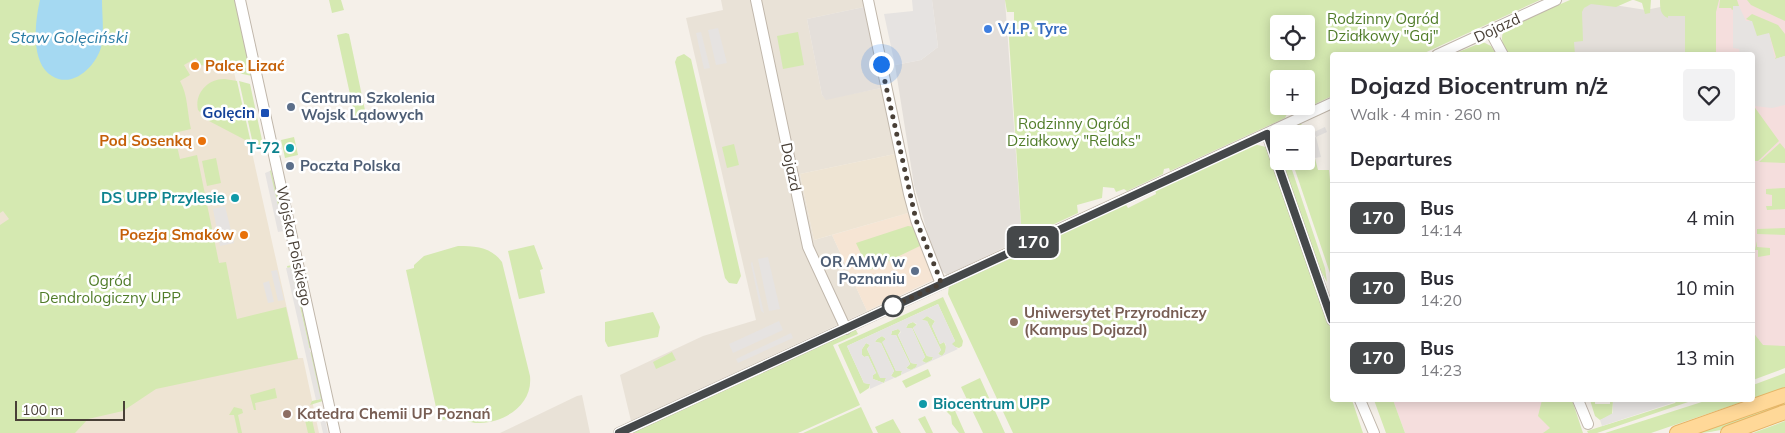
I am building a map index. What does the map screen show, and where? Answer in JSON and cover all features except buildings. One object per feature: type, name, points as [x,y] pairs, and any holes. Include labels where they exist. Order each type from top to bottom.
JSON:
[{"type":"main road","points":[[1677,433],[1785,395]]},
{"type":"main road","points":[[1728,433],[1785,412]]},
{"type":"main road","points":[[1741,433],[1754,424]]},
{"type":"street","name":"Wojska Polskiego","points":[[240,0],[335,433]]},
{"type":"street","name":"Dojazd","points":[[756,0],[808,247],[846,328]]},
{"type":"street","points":[[868,0],[911,203],[941,284]]},
{"type":"street","name":"Dojazd","points":[[1444,52],[1556,0]]},
{"type":"street","points":[[1490,31],[1501,52]]},
{"type":"street","points":[[620,433],[1330,104]]},
{"type":"street","points":[[1267,134],[1330,314]]},
{"type":"street","points":[[1579,402],[1588,424]]},
{"type":"street","points":[[1361,404],[1368,433]]},
{"type":"street","points":[[1361,404],[1374,433]]},
{"type":"shaded area","points":[[0,0],[231,0],[234,72],[298,358],[303,358],[319,433],[0,433]]},
{"type":"shaded area","points":[[721,0],[862,0],[864,7],[807,19],[822,95],[826,99],[881,88],[895,154],[800,174],[814,240],[832,235],[867,311],[631,421],[620,375],[703,336],[756,320],[686,18],[723,10]]},
{"type":"shaded area","points":[[912,0],[932,0],[938,47],[921,60],[895,65],[884,14],[913,11]]},
{"type":"shaded area","points":[[932,0],[1005,0],[1022,239],[947,275],[940,270],[934,256],[914,185],[895,65],[921,60],[938,47]]},
{"type":"shaded area","points":[[1716,0],[1785,0],[1785,363],[1755,375],[1755,52],[1712,52]]},
{"type":"shaded area","points":[[1595,2],[1646,10],[1684,2],[1704,52],[1565,52],[1565,14]]},
{"type":"shaded area","points":[[1733,6],[1739,6],[1746,21],[1752,21],[1757,36],[1769,33],[1775,59],[1785,56],[1785,105],[1772,108],[1755,106],[1755,52],[1740,52],[1739,49],[1733,48]]},
{"type":"shaded area","points":[[864,7],[881,88],[826,100],[822,95],[807,19]]},
{"type":"shaded area","points":[[718,28],[727,63],[716,65],[708,30]]},
{"type":"shaded area","points":[[701,32],[710,68],[704,69],[696,33]]},
{"type":"shaded area","points":[[1325,127],[1327,132],[1316,137],[1315,134],[1315,132]]},
{"type":"shaded area","points":[[1315,137],[1321,157],[1315,158]]},
{"type":"shaded area","points":[[895,154],[908,213],[814,240],[800,174]]},
{"type":"shaded area","points":[[270,171],[284,231],[278,232],[265,173]]},
{"type":"shaded area","points":[[225,206],[234,243],[220,246],[213,209]]},
{"type":"shaded area","points":[[908,213],[933,270],[933,280],[867,311],[832,235]]},
{"type":"shaded area","points":[[768,257],[780,309],[769,311],[758,259]]},
{"type":"shaded area","points":[[752,261],[764,313],[761,311],[751,264]]},
{"type":"shaded area","points":[[291,267],[321,399],[316,400],[286,268]]},
{"type":"shaded area","points":[[277,270],[284,300],[278,301],[271,271]]},
{"type":"shaded area","points":[[269,281],[274,302],[268,303],[263,283]]},
{"type":"shaded area","points":[[938,304],[955,341],[952,344],[958,349],[901,375],[902,371],[896,371],[882,342],[886,339],[882,336],[875,342],[881,343],[894,371],[891,376],[895,378],[884,383],[870,389],[870,384],[864,383],[847,346]],"holes":[[[927,316],[935,321],[932,326],[940,344],[944,342],[946,345],[942,356],[938,354],[941,350],[927,321],[922,320]],[[913,322],[917,324],[913,328],[927,356],[933,357],[932,360],[926,363],[922,361],[925,357],[912,328],[906,328],[908,324]],[[898,329],[901,332],[898,335],[911,363],[917,364],[911,370],[906,368],[910,364],[896,335],[891,335],[892,331]],[[866,343],[870,345],[867,349],[880,378],[886,378],[884,383],[873,379],[873,375],[876,373],[868,356],[864,357],[862,355],[862,349]]]},
{"type":"shaded area","points":[[779,321],[783,330],[733,353],[729,344]]},
{"type":"shaded area","points":[[791,333],[793,338],[738,363],[736,359]]},
{"type":"shaded area","points":[[582,395],[590,433],[500,433],[577,396]]},
{"type":"shaded area","points":[[1394,402],[1571,402],[1581,433],[1405,433]]},
{"type":"shaded area","points":[[1613,402],[1675,402],[1602,426],[1600,420],[1613,413]]},
{"type":"shaded area","points":[[323,410],[328,433],[323,433],[318,411]]},
{"type":"green space","name":"Ogród Dendrologiczny UPP","points":[[0,0],[236,0],[252,76],[201,65],[196,58],[184,65],[190,75],[180,81],[186,98],[191,129],[174,133],[180,159],[197,155],[219,263],[226,262],[237,319],[286,307],[298,359],[156,389],[123,411],[88,419],[75,433],[0,433],[0,225],[9,219],[3,211],[0,213]]},
{"type":"green space","points":[[329,0],[341,0],[344,10],[332,13]]},
{"type":"green space","points":[[1005,0],[1540,0],[1427,52],[1330,52],[1330,97],[1315,104],[1315,70],[1270,70],[1270,115],[1286,115],[1285,118],[1170,171],[1169,168],[1164,169],[1163,174],[1127,191],[1124,189],[1116,192],[1114,188],[1103,187],[1102,198],[1077,205],[1078,213],[1022,239],[1008,23],[1014,22],[1014,12],[1007,12]]},
{"type":"green space","points":[[1570,0],[1632,0],[1616,7],[1591,4],[1584,8],[1582,12],[1583,41],[1574,42],[1575,52],[1506,52],[1502,37],[1507,27]]},
{"type":"green space","points":[[1634,0],[1651,0],[1650,13],[1645,14],[1642,3]]},
{"type":"green space","points":[[1660,0],[1719,0],[1716,12],[1716,52],[1685,52],[1685,16],[1665,17],[1660,6]]},
{"type":"green space","points":[[1720,0],[1737,0],[1739,6],[1732,10],[1731,8],[1719,8]]},
{"type":"green space","points":[[1747,0],[1785,0],[1785,21],[1751,5]]},
{"type":"green space","points":[[1752,14],[1778,25],[1785,34],[1785,56],[1775,59],[1772,63],[1776,57],[1769,33],[1754,52],[1752,52],[1751,21],[1746,19]]},
{"type":"green space","points":[[798,32],[804,65],[783,69],[777,36]]},
{"type":"green space","points":[[349,34],[366,115],[355,117],[337,35]]},
{"type":"green space","points":[[1483,42],[1491,46],[1495,52],[1458,52]]},
{"type":"green space","points":[[684,54],[691,59],[741,276],[737,284],[729,283],[725,278],[675,62],[677,57]]},
{"type":"green space","points":[[225,79],[237,81],[251,143],[209,121],[198,110],[198,98],[204,88],[213,81]]},
{"type":"green space","points":[[239,81],[250,84],[265,154],[253,144]]},
{"type":"green space","points":[[1755,108],[1779,141],[1758,161],[1755,161]]},
{"type":"green space","points":[[294,137],[298,155],[285,158],[281,140]]},
{"type":"green space","points":[[1780,143],[1785,149],[1785,163],[1759,162]]},
{"type":"green space","points":[[734,144],[739,165],[727,168],[722,147]]},
{"type":"green space","points":[[1254,144],[1266,147],[1270,152],[1270,170],[1277,170],[1330,327],[1330,402],[1353,402],[1363,433],[1013,433],[948,294],[949,285],[1125,203],[1128,208],[1156,194],[1155,189]]},
{"type":"green space","points":[[216,158],[221,183],[207,186],[202,161]]},
{"type":"green space","points":[[1315,158],[1318,170],[1329,170],[1330,273],[1295,170],[1315,170]]},
{"type":"green space","points":[[271,170],[286,229],[283,230],[269,172]]},
{"type":"green space","points":[[1285,170],[1292,170],[1325,268],[1327,282],[1317,264]]},
{"type":"green space","points":[[1785,188],[1785,209],[1767,210],[1766,206],[1772,206],[1772,195],[1766,194],[1766,189]]},
{"type":"green space","points":[[908,226],[915,227],[922,245],[870,270],[868,269],[856,243]]},
{"type":"green space","points":[[1785,228],[1785,235],[1757,234],[1757,229]]},
{"type":"green space","points":[[1757,241],[1757,247],[1770,248],[1770,255],[1758,257],[1758,250],[1755,250]]},
{"type":"green space","points":[[534,245],[543,269],[540,270],[545,293],[519,299],[508,251]]},
{"type":"green space","points":[[458,246],[483,248],[493,253],[502,262],[530,376],[530,386],[527,395],[516,410],[490,422],[477,423],[454,418],[439,421],[406,270],[414,268],[414,265],[424,256]]},
{"type":"green space","points":[[293,265],[312,349],[309,348],[292,271],[288,270],[287,266]]},
{"type":"green space","points":[[943,297],[963,341],[962,346],[959,348],[952,346],[952,343],[955,341],[938,304],[847,346],[864,383],[870,384],[869,388],[860,394],[838,345]]},
{"type":"green space","points":[[653,312],[660,327],[658,337],[608,347],[605,341],[605,322]]},
{"type":"green space","points":[[927,316],[935,321],[932,326],[940,344],[944,342],[945,344],[946,351],[942,356],[938,354],[941,350],[927,321],[921,320]]},
{"type":"green space","points":[[913,322],[917,325],[913,328],[927,356],[933,357],[932,360],[926,363],[922,361],[925,357],[912,328],[906,328],[908,324]]},
{"type":"green space","points":[[855,328],[858,334],[833,345],[860,405],[798,433],[628,433]]},
{"type":"green space","points":[[901,330],[898,335],[911,363],[917,364],[917,367],[911,370],[906,368],[910,364],[896,335],[891,335],[892,331]]},
{"type":"green space","points":[[1755,335],[1763,345],[1785,346],[1785,368],[1755,379]]},
{"type":"green space","points":[[882,336],[886,339],[883,342],[896,371],[902,371],[901,375],[895,378],[891,376],[894,371],[881,343],[875,342]]},
{"type":"green space","points":[[866,343],[870,345],[867,349],[881,378],[886,378],[884,383],[873,379],[873,375],[876,373],[868,356],[864,357],[862,355],[862,349]]},
{"type":"green space","points":[[310,352],[313,353],[323,401],[310,405],[312,401],[320,399]]},
{"type":"green space","points":[[672,352],[676,360],[656,369],[653,362]]},
{"type":"green space","points":[[928,369],[931,376],[906,388],[902,381]]},
{"type":"green space","points":[[1785,373],[1785,387],[1755,398],[1755,384]]},
{"type":"green space","points":[[980,378],[1005,433],[983,433],[961,387]]},
{"type":"green space","points":[[275,388],[277,398],[255,403],[256,410],[254,410],[250,395]]},
{"type":"green space","points":[[1785,401],[1785,407],[1741,424],[1695,433]]},
{"type":"green space","points":[[1375,402],[1394,402],[1405,433],[1386,433]]},
{"type":"green space","points":[[1542,402],[1573,402],[1583,433],[1543,433],[1550,428],[1538,416]]},
{"type":"green space","points":[[1591,402],[1595,402],[1595,404],[1610,404],[1610,402],[1613,402],[1612,415],[1600,420],[1595,416]]},
{"type":"green space","points":[[1688,402],[1597,433],[1588,433],[1587,431],[1675,403]]},
{"type":"green space","points":[[1702,402],[1742,402],[1651,433],[1605,433]]},
{"type":"green space","points":[[952,404],[965,433],[959,433],[952,424],[951,416],[943,408]]},
{"type":"green space","points":[[234,407],[242,409],[243,413],[238,415],[242,433],[238,433],[234,415],[229,415]]},
{"type":"green space","points":[[861,407],[873,433],[803,433]]},
{"type":"green space","points":[[307,411],[310,411],[315,433],[308,433],[304,416],[307,415]]},
{"type":"green space","points":[[925,416],[933,433],[926,433],[918,419]]},
{"type":"green space","points":[[893,419],[901,433],[878,433],[875,427]]},
{"type":"green space","points":[[1785,421],[1785,433],[1753,433]]},
{"type":"water","name":"Staw Golęciński","points":[[40,0],[102,0],[103,32],[100,51],[91,66],[77,77],[69,80],[52,76],[40,62],[37,52],[36,30]]},
{"type":"bus line","name":"170","points":[[619,433],[1267,134],[1330,314]]},
{"type":"place","name":"V.I.P. Tyre","points":[[988,29]]},
{"type":"place","name":"Palce Lizać","points":[[195,66]]},
{"type":"place","name":"Centrum Szkolenia Wojsk Lądowych","points":[[291,107]]},
{"type":"place","name":"Golęcin","points":[[265,113]]},
{"type":"place","name":"Pod Sosenką","points":[[202,141]]},
{"type":"place","name":"T-72","points":[[290,148]]},
{"type":"place","name":"Poczta Polska","points":[[290,166]]},
{"type":"place","name":"DS UPP Przylesie","points":[[235,198]]},
{"type":"place","name":"Poezja Smaków","points":[[244,235]]},
{"type":"place","name":"OR AMW w Poznaniu","points":[[915,271]]},
{"type":"place","name":"Uniwersytet Przyrodniczy (Kampus Dojazd)","points":[[1014,322]]},
{"type":"place","name":"Biocentrum UPP","points":[[923,404]]},
{"type":"place","name":"Katedra Chemii UP Poznań","points":[[287,414]]},
{"type":"route","points":[[881,64],[916,220],[941,284],[893,306]]},
{"type":"park label","name":"Rodzinny Ogród Działkowy \"Gaj\"","points":[[1383,28]]},
{"type":"park label","name":"Rodzinny Ogród Działkowy \"Relaks\"","points":[[1074,132]]}]
